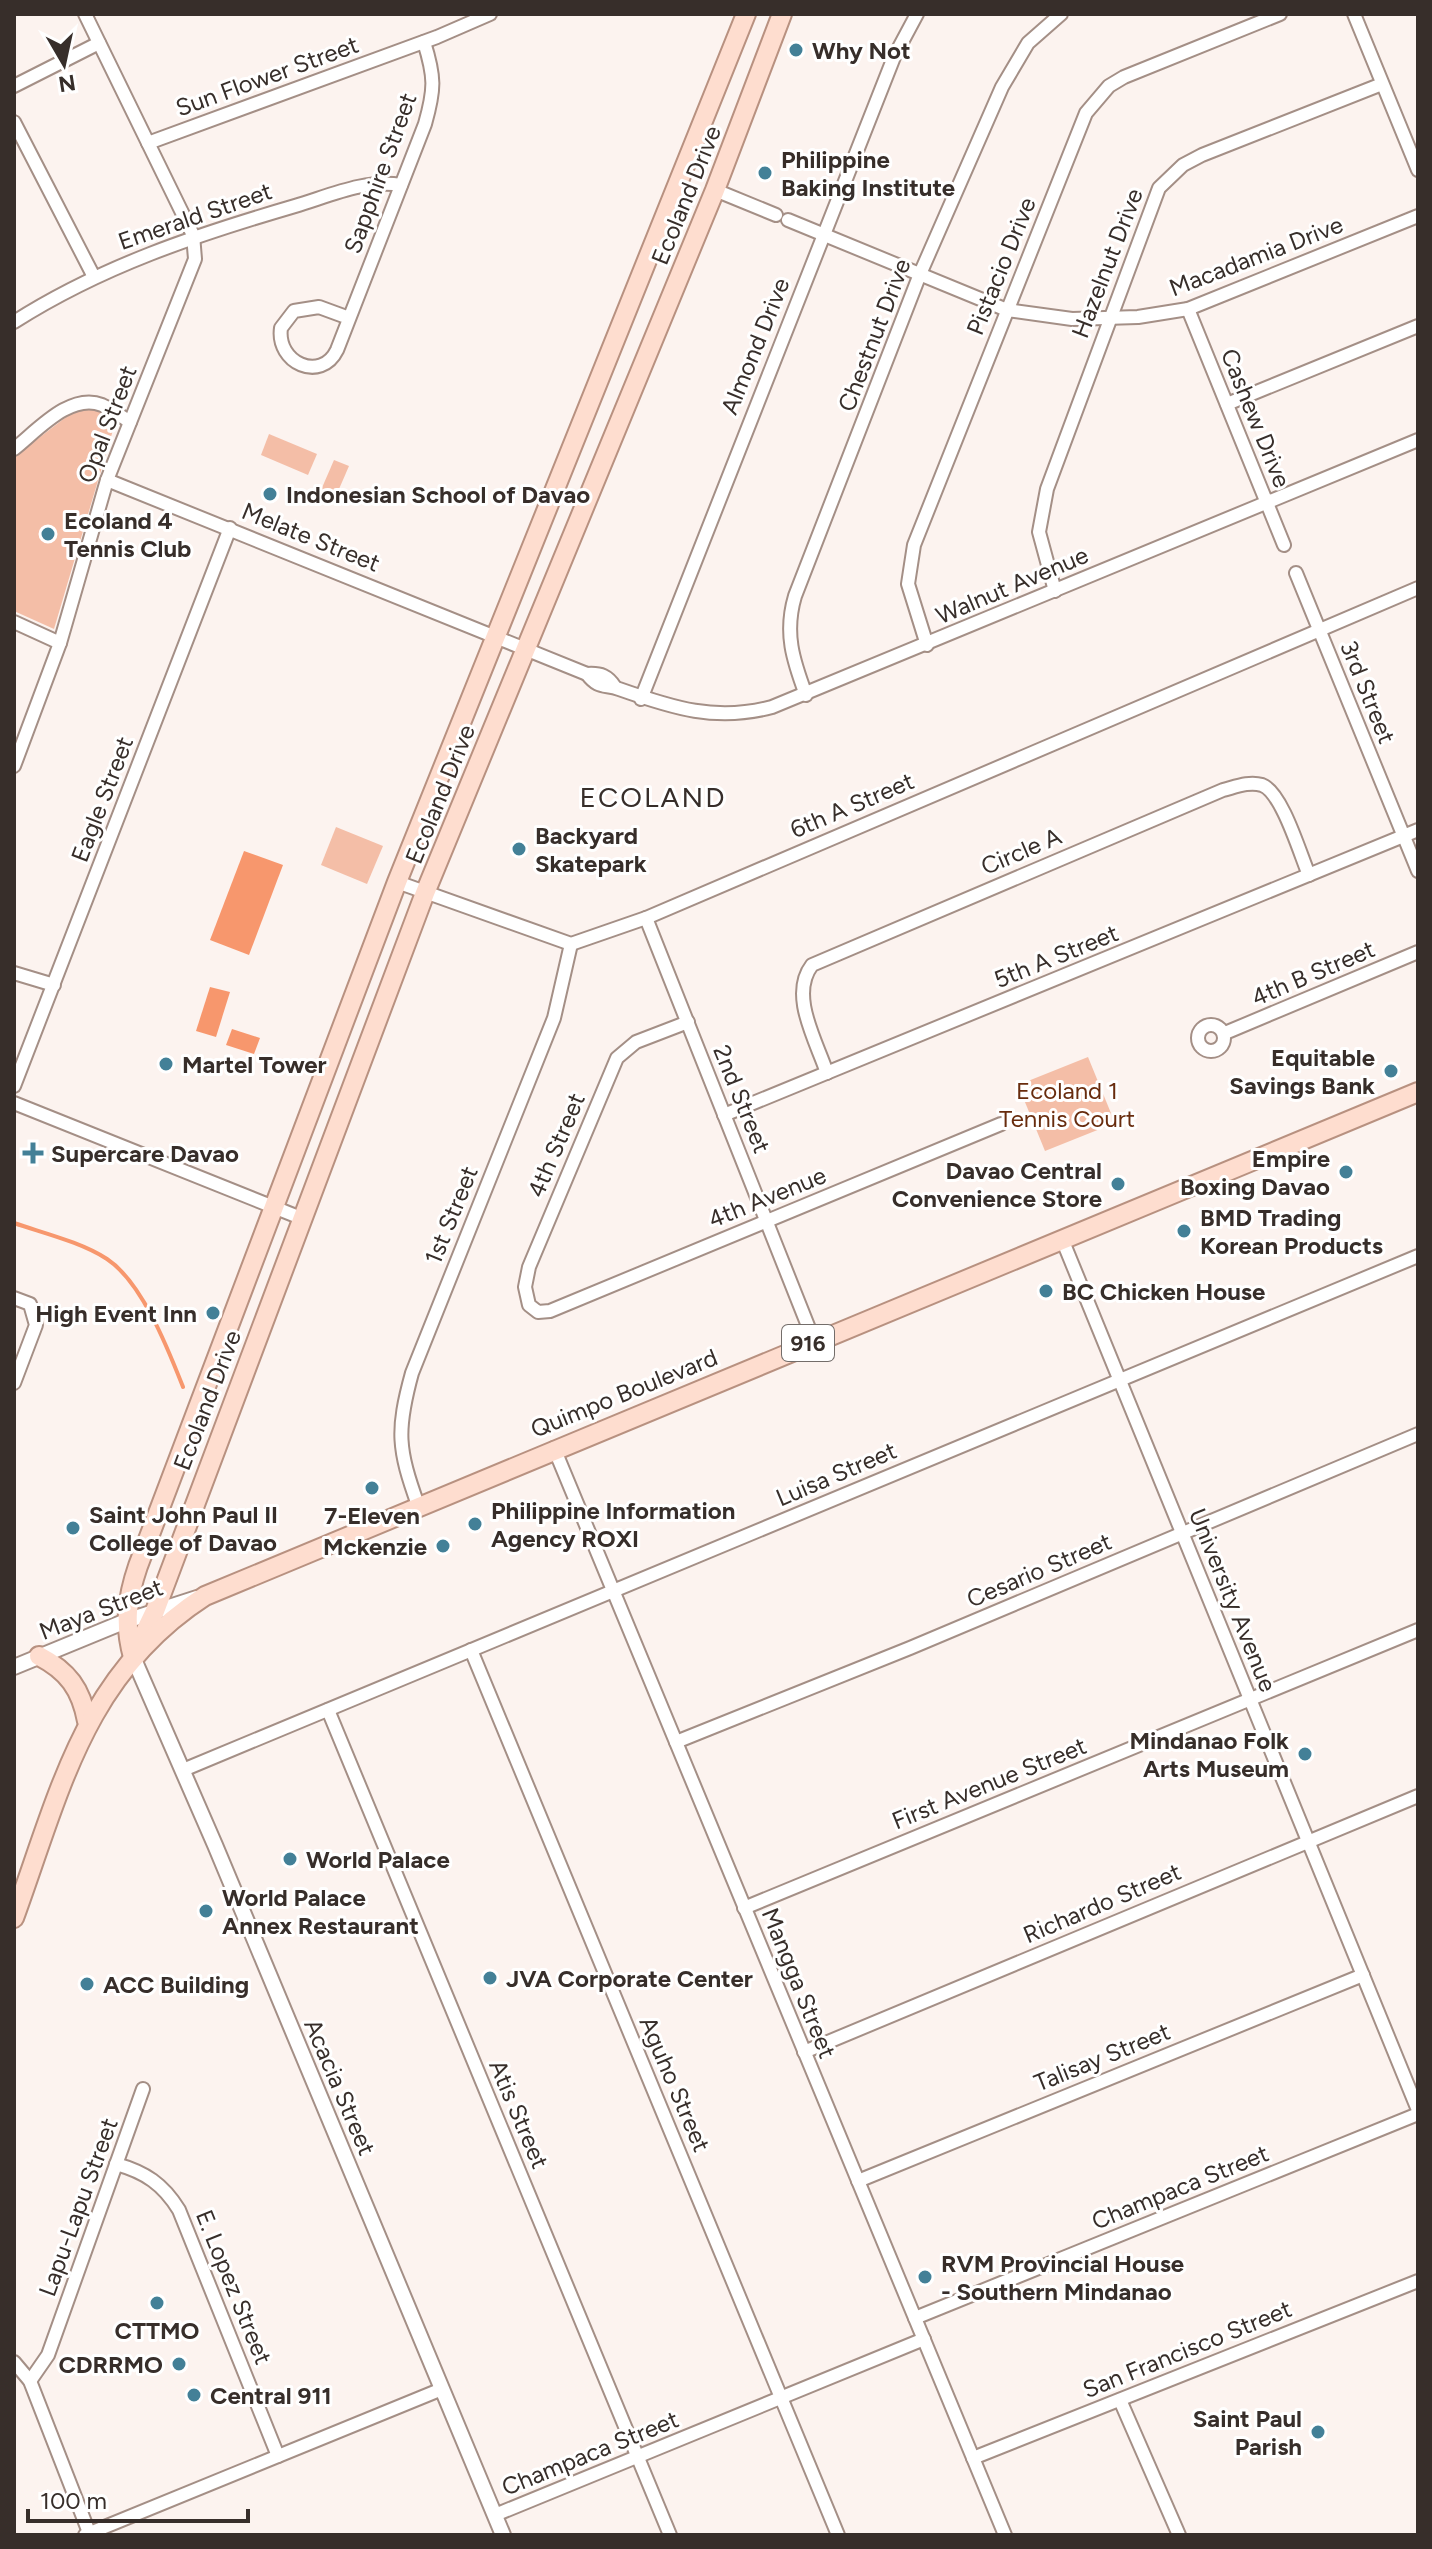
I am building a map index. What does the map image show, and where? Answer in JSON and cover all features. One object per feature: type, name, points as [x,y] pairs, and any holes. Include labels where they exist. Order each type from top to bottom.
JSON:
[{"type":"main road","name":"Ecoland Drive","points":[[133,1657],[126,1621],[138,1566],[397,882],[746,14]]},
{"type":"main road","name":"Ecoland Drive","points":[[133,1657],[155,1611],[425,893],[715,190],[782,14]]},
{"type":"main road","name":"Quimpo Boulevard","points":[[14,1918],[66,1769],[87,1721],[133,1657],[171,1620],[205,1596],[554,1448],[1418,1092]]},
{"type":"main road","points":[[39,1656],[70,1679],[82,1698],[87,1721]]},
{"type":"street","points":[[85,14],[193,235]]},
{"type":"street","name":"Sun Flower Street","points":[[148,143],[424,42],[490,14]]},
{"type":"street","name":"Almond Drive","points":[[641,699],[894,57],[917,14]]},
{"type":"street","name":"Chestnut Drive","points":[[806,695],[790,647],[790,614],[920,274],[1014,63],[1028,43],[1061,14]]},
{"type":"street","name":"Pistacio Drive","points":[[927,645],[911,600],[909,565],[1007,310],[1095,100],[1124,77],[1280,14]]},
{"type":"street","points":[[1354,14],[1418,170]]},
{"type":"street","name":"Sapphire Street","points":[[349,318],[319,307],[294,311],[281,328],[283,350],[299,365],[321,365],[334,357],[401,185],[433,96],[434,78],[424,42]]},
{"type":"street","points":[[14,86],[99,43]]},
{"type":"street","name":"Hazelnut Drive","points":[[1055,591],[1041,548],[1041,512],[1151,204],[1169,176],[1202,155],[1382,84]]},
{"type":"street","points":[[14,122],[94,277]]},
{"type":"street","name":"Emerald Street","points":[[14,322],[94,277],[193,235],[364,186],[401,185]]},
{"type":"street","name":"Macadamia Drive","points":[[715,190],[1007,310],[1048,319],[1108,318],[1188,309],[1418,216]]},
{"type":"street","name":"Opal Street","points":[[14,766],[60,643],[107,480],[192,271],[193,235]]},
{"type":"street","name":"Cashew Drive","points":[[1188,309],[1284,545]]},
{"type":"street","points":[[1227,404],[1418,326]]},
{"type":"street","points":[[14,449],[64,410],[83,403],[100,404],[130,422]]},
{"type":"street","name":"Walnut Avenue","points":[[526,648],[587,674],[598,673],[610,678],[615,687],[641,699],[699,714],[750,713],[806,695],[1418,440]]},
{"type":"street","name":"Melate Street","points":[[107,480],[526,648]]},
{"type":"street","name":"Eagle Street","points":[[14,1086],[230,528]]},
{"type":"street","name":"3rd Street","points":[[1296,573],[1418,871]]},
{"type":"street","name":"6th A Street","points":[[571,944],[646,918],[1418,588]]},
{"type":"street","points":[[14,622],[60,643]]},
{"type":"street","name":"Circle A","points":[[827,1073],[801,993],[803,978],[812,965],[1209,795],[1246,784],[1262,785],[1275,794],[1309,875]]},
{"type":"street","name":"5th A Street","points":[[724,1115],[1418,830]]},
{"type":"street","points":[[397,882],[571,944]]},
{"type":"street","name":"2nd Street","points":[[646,918],[814,1341]]},
{"type":"street","name":"1st Street","points":[[418,1505],[401,1451],[403,1405],[412,1373],[554,1018],[571,944]]},
{"type":"street","name":"4th B Street","points":[[1225,1033],[1418,952]]},
{"type":"street","points":[[14,973],[54,985]]},
{"type":"street","name":"4th Street","points":[[550,1311],[538,1312],[529,1305],[525,1287],[529,1267],[617,1058],[636,1042],[688,1022]]},
{"type":"street","points":[[14,1103],[301,1218]]},
{"type":"street","name":"4th Avenue","points":[[550,1311],[1001,1124]]},
{"type":"street","name":"University Avenue","points":[[1062,1239],[1418,2112]]},
{"type":"street","name":"Luisa Street","points":[[183,1770],[1418,1256]]},
{"type":"street","points":[[14,1298],[30,1304],[36,1325],[14,1383]]},
{"type":"street","name":"Cesario Street","points":[[676,1742],[1418,1434]]},
{"type":"street","name":"Mangga Street","points":[[554,1448],[1005,2535]]},
{"type":"street","name":"Maya Street","points":[[14,1667],[126,1621],[205,1596]]},
{"type":"street","name":"First Avenue Street","points":[[744,1908],[1418,1630]]},
{"type":"street","name":"Aguho Street","points":[[471,1650],[838,2535]]},
{"type":"street","name":"Acacia Street","points":[[133,1657],[503,2535]]},
{"type":"street","name":"Atis Street","points":[[328,1710],[670,2535]]},
{"type":"street","name":"Richardo Street","points":[[804,2052],[1418,1796]]},
{"type":"street","name":"Talisay Street","points":[[858,2181],[1363,1975]]},
{"type":"street","name":"Lapu-Lapu Street","points":[[30,2381],[48,2355],[143,2089]]},
{"type":"street","name":"Champaca Street","points":[[915,2318],[1418,2112]]},
{"type":"street","name":"E. Lopez Street","points":[[116,2164],[150,2177],[167,2191],[179,2210],[278,2456]]},
{"type":"street","name":"San Francisco Street","points":[[973,2458],[1418,2281]]},
{"type":"street","name":"Champaca Street","points":[[495,2515],[924,2339]]},
{"type":"street","points":[[14,2362],[30,2381],[88,2534],[442,2389]]},
{"type":"street","points":[[1120,2400],[1179,2535]]},
{"type":"green space","name":"Ecoland 4 Tennis Club","points":[[91,408],[116,420],[54,629],[14,611],[14,457],[70,414]]},
{"type":"green space","points":[[269,434],[317,454],[308,475],[261,455]]},
{"type":"green space","points":[[334,460],[349,466],[336,496],[321,490]]},
{"type":"green space","points":[[336,827],[383,846],[367,884],[321,865]]},
{"type":"green space","name":"Ecoland 1 Tennis Court","points":[[1088,1057],[1115,1123],[1045,1151],[1018,1085]]},
{"type":"shaded area","points":[[244,851],[283,865],[249,955],[210,940]]},
{"type":"shaded area","points":[[210,987],[230,992],[216,1037],[196,1031]]},
{"type":"shaded area","points":[[232,1029],[260,1038],[254,1054],[226,1045]]},
{"type":"waterway","points":[[14,1223],[86,1248],[120,1270],[132,1283],[152,1317],[183,1387]]},
{"type":"place","name":"Why Not","points":[[796,50]]},
{"type":"place","name":"Philippine Baking Institute","points":[[765,173]]},
{"type":"place","name":"Indonesian School of Davao","points":[[270,494]]},
{"type":"place","name":"Ecoland 4 Tennis Club","points":[[48,534]]},
{"type":"place","name":"Backyard Skatepark","points":[[519,849]]},
{"type":"place","name":"Martel Tower","points":[[166,1064]]},
{"type":"place","name":"Equitable Savings Bank","points":[[1391,1071]]},
{"type":"place","name":"Supercare Davao","points":[[33,1153]]},
{"type":"place","name":"Empire Boxing Davao","points":[[1346,1172]]},
{"type":"place","name":"Davao Central Convenience Store","points":[[1118,1184]]},
{"type":"place","name":"BMD Trading Korean Products","points":[[1184,1231]]},
{"type":"place","name":"BC Chicken House","points":[[1046,1291]]},
{"type":"place","name":"High Event Inn","points":[[213,1313]]},
{"type":"place","name":"7-Eleven","points":[[372,1488]]},
{"type":"place","name":"Philippine Information Agency ROXI","points":[[475,1524]]},
{"type":"place","name":"Saint John Paul II College of Davao","points":[[73,1528]]},
{"type":"place","name":"Mckenzie","points":[[443,1546]]},
{"type":"place","name":"Mindanao Folk Arts Museum","points":[[1305,1754]]},
{"type":"place","name":"World Palace","points":[[290,1859]]},
{"type":"place","name":"World Palace Annex Restaurant","points":[[206,1911]]},
{"type":"place","name":"JVA Corporate Center","points":[[490,1978]]},
{"type":"place","name":"ACC Building","points":[[87,1984]]},
{"type":"place","name":"RVM Provincial House - Southern Mindanao","points":[[925,2277]]},
{"type":"place","name":"CTTMO","points":[[157,2303]]},
{"type":"place","name":"CDRRMO","points":[[179,2364]]},
{"type":"place","name":"Central 911","points":[[194,2395]]},
{"type":"place","name":"Saint Paul Parish","points":[[1318,2432]]},
{"type":"district","name":"ECOLAND","points":[[653,797]]}]
